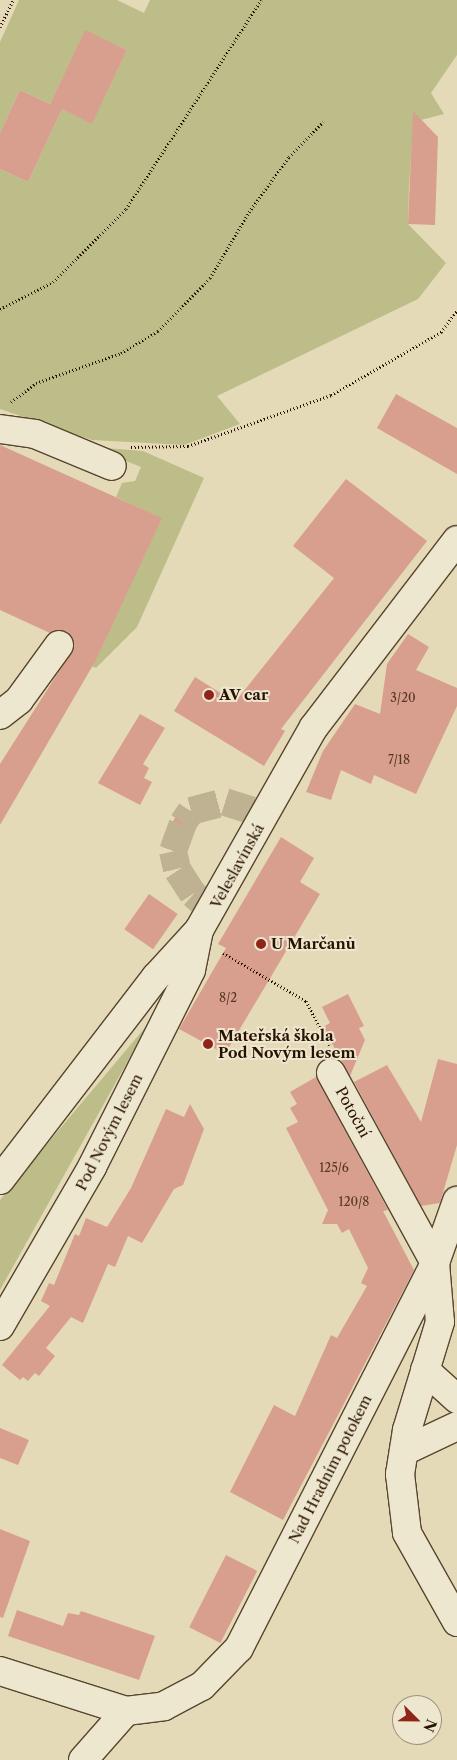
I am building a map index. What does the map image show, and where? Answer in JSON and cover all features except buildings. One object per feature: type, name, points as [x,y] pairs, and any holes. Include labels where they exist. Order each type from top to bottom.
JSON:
[{"type":"street","points":[[4,417],[35,434],[119,456]]},
{"type":"street","name":"Veleslavínská","points":[[0,1180],[156,977],[199,930],[314,727],[457,540]]},
{"type":"street","points":[[0,715],[18,700],[59,645]]},
{"type":"street","name":"Pod Novým lesem","points":[[0,1326],[97,1158],[191,970],[199,930]]},
{"type":"street","name":"Potoční","points":[[331,1073],[435,1263]]},
{"type":"street","name":"Nad Hradním potokem","points":[[126,1711],[164,1706],[202,1686],[239,1648],[435,1263],[457,1201]]},
{"type":"street","points":[[435,1263],[442,1310],[404,1451],[400,1474],[407,1533],[457,1622]]},
{"type":"street","points":[[425,1370],[457,1399]]},
{"type":"street","points":[[404,1451],[457,1426]]},
{"type":"street","points":[[0,1671],[126,1711],[83,1760]]},
{"type":"path","points":[[0,27],[13,0]]},
{"type":"path","points":[[0,309],[53,282],[126,208],[262,0]]},
{"type":"path","points":[[4,417],[36,383],[121,353],[158,331],[210,278],[249,212],[288,157],[323,122]]},
{"type":"path","points":[[119,456],[188,446],[331,394],[441,332],[457,311]]},
{"type":"path","name":"Potoční","points":[[199,930],[219,951],[306,1001],[341,1070],[331,1073]]},
{"type":"green space","points":[[19,0],[117,0],[144,13],[150,0],[457,0],[457,55],[431,93],[444,114],[421,120],[413,128],[409,186],[408,224],[446,263],[418,299],[217,396],[240,424],[184,445],[92,440],[0,409],[0,169],[28,182],[62,109],[92,123],[127,50],[85,31],[50,104],[20,90],[0,133],[0,42]]},
{"type":"green space","points":[[92,447],[143,451],[204,478],[137,627],[96,668],[68,655],[73,643],[98,655],[161,518],[116,497],[122,483],[135,481],[141,467]]},
{"type":"green space","points":[[148,1024],[125,1066],[0,1290],[0,1200]]},
{"type":"tunnel","points":[[212,911],[193,894],[177,869],[173,851],[183,823],[191,811],[225,802],[266,815]]},
{"type":"place","name":"AV car","points":[[209,695]]},
{"type":"place","name":"U Marčanů","points":[[261,944]]},
{"type":"place","name":"Mateřská škola Pod Novým lesem","points":[[208,1044]]}]
